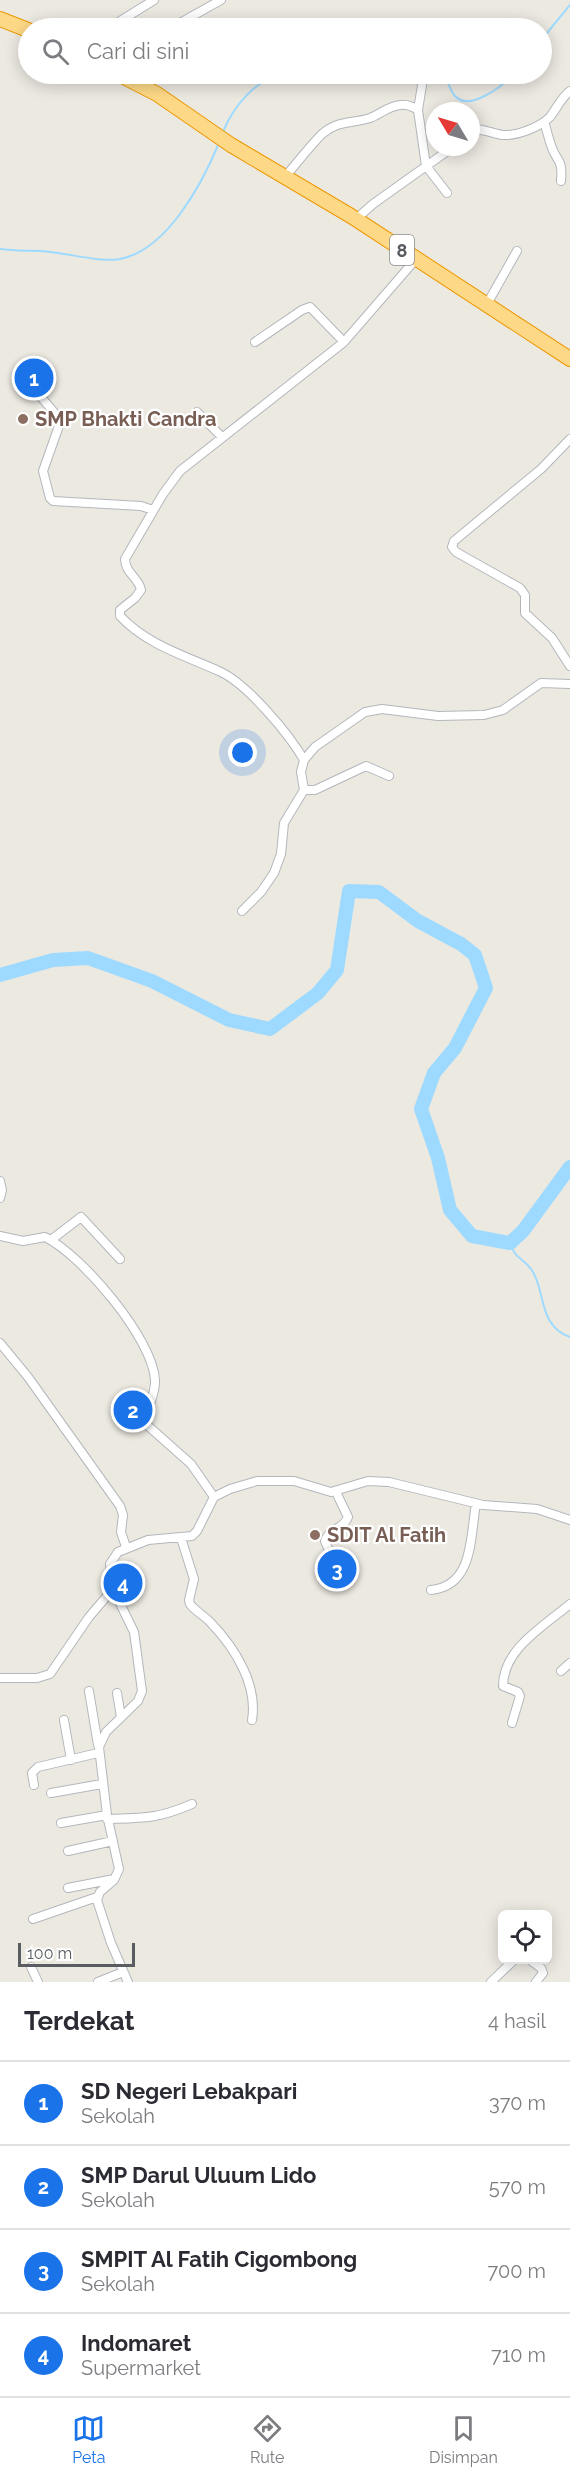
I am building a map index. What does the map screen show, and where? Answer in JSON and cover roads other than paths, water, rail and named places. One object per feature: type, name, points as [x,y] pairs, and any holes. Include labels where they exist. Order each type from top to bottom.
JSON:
[{"type":"highway","points":[[0,19],[18,26]]},
{"type":"highway","name":"8","points":[[147,84],[231,145],[356,219],[570,359]]},
{"type":"street","points":[[125,18],[154,0]]},
{"type":"street","points":[[189,18],[221,0]]},
{"type":"street","points":[[422,85],[418,110],[426,166],[447,193]]},
{"type":"street","points":[[480,129],[506,135],[525,131],[544,122],[569,95]]},
{"type":"street","points":[[285,177],[323,134],[334,126],[346,121],[373,117],[399,105],[410,105],[418,110]]},
{"type":"street","points":[[544,122],[550,136],[551,148],[562,165],[561,181]]},
{"type":"street","points":[[356,219],[373,204],[440,156]]},
{"type":"street","points":[[487,304],[517,251]]},
{"type":"street","points":[[304,760],[283,728],[236,682],[221,672],[170,651],[120,616],[120,610],[141,590],[127,569],[126,559],[153,510],[180,471],[344,342],[416,259]]},
{"type":"street","points":[[255,342],[294,315],[310,308],[344,342]]},
{"type":"street","points":[[35,390],[58,417],[60,423],[44,468],[50,498],[53,501],[141,506],[153,510]]},
{"type":"street","points":[[197,412],[222,437]]},
{"type":"street","points":[[570,439],[553,459],[454,541],[452,547],[456,552],[520,588],[525,595],[525,613],[552,638],[570,666]]},
{"type":"street","points":[[242,911],[261,892],[274,873],[281,854],[284,823],[304,790],[301,772],[304,760],[315,747],[365,712],[373,709],[438,716],[484,715],[502,710],[541,682],[569,687]]},
{"type":"street","points":[[304,790],[315,790],[366,766],[389,776]]},
{"type":"street","points":[[0,1181],[2,1190],[0,1198]]},
{"type":"street","points":[[51,1240],[81,1216],[120,1259]]},
{"type":"street","points":[[0,1236],[22,1241],[41,1236],[51,1240],[103,1287],[146,1349],[155,1382],[147,1425],[191,1464],[214,1497]]},
{"type":"street","points":[[0,1343],[33,1384],[120,1506],[123,1515],[121,1529],[126,1547]]},
{"type":"street","points":[[34,1785],[32,1773],[36,1768],[71,1760],[98,1750],[103,1737],[140,1697],[142,1685],[131,1625],[113,1589],[110,1564],[118,1552],[126,1547],[157,1538],[192,1536],[197,1531],[214,1497],[235,1486],[270,1480],[294,1480],[325,1492],[336,1492],[357,1483],[389,1482],[476,1504],[531,1508],[570,1520]]},
{"type":"street","points":[[336,1492],[346,1510],[347,1520],[344,1525],[328,1534],[325,1541],[338,1572]]},
{"type":"street","points":[[431,1590],[441,1589],[448,1585],[464,1569],[470,1555],[476,1504]]},
{"type":"street","points":[[181,1538],[194,1579],[190,1604],[220,1634],[246,1675],[252,1688],[254,1706],[252,1720]]},
{"type":"street","points":[[0,1678],[37,1678],[50,1674],[89,1617],[113,1589]]},
{"type":"street","points":[[512,1723],[520,1696],[518,1692],[502,1685],[506,1664],[523,1645],[570,1604]]},
{"type":"street","points":[[561,1671],[570,1663]]},
{"type":"street","points":[[33,1919],[97,1897],[115,1879],[119,1863],[107,1817],[89,1691]]},
{"type":"street","points":[[117,1694],[121,1717]]},
{"type":"street","points":[[64,1720],[71,1760]]},
{"type":"street","points":[[51,1793],[102,1784]]},
{"type":"street","points":[[61,1823],[107,1817],[149,1818],[162,1816],[192,1804]]},
{"type":"street","points":[[68,1851],[113,1840]]},
{"type":"street","points":[[68,1888],[115,1879]]},
{"type":"street","points":[[97,1897],[100,1914],[128,1982]]},
{"type":"street","points":[[491,1982],[509,1964]]},
{"type":"street","points":[[536,1964],[543,1972],[536,1982]]},
{"type":"street","points":[[31,1967],[38,1982]]},
{"type":"street","points":[[98,1982],[123,1972]]},
{"type":"waterway","points":[[552,27],[570,5]]},
{"type":"waterway","points":[[223,132],[239,104],[260,84]]},
{"type":"waterway","points":[[448,84],[455,96],[469,101],[485,96],[503,84]]},
{"type":"waterway","points":[[0,249],[41,251],[103,260],[120,259],[137,253],[153,243],[181,213],[203,177],[219,143]]},
{"type":"waterway","points":[[0,975],[53,960],[88,958],[152,981],[229,1020],[270,1029],[318,993],[337,970],[349,891],[379,892],[418,921],[461,944],[475,955],[486,988],[455,1048],[434,1073],[421,1109],[438,1158],[450,1210],[472,1236],[510,1243],[523,1231],[570,1167]]},
{"type":"waterway","points":[[510,1243],[516,1255],[528,1265],[536,1277],[547,1316],[552,1324],[559,1332],[570,1337]]},
{"type":"place","name":"SD Negeri Lebakpari","points":[[34,378]]},
{"type":"place","name":"SMP Bhakti Candra","points":[[23,419]]},
{"type":"place","name":"SMP Darul Uluum Lido","points":[[133,1410]]},
{"type":"place","name":"SDIT Al Fatih","points":[[315,1535]]},
{"type":"place","name":"SMPIT Al Fatih Cigombong","points":[[337,1569]]},
{"type":"place","name":"Indomaret","points":[[123,1583]]}]
